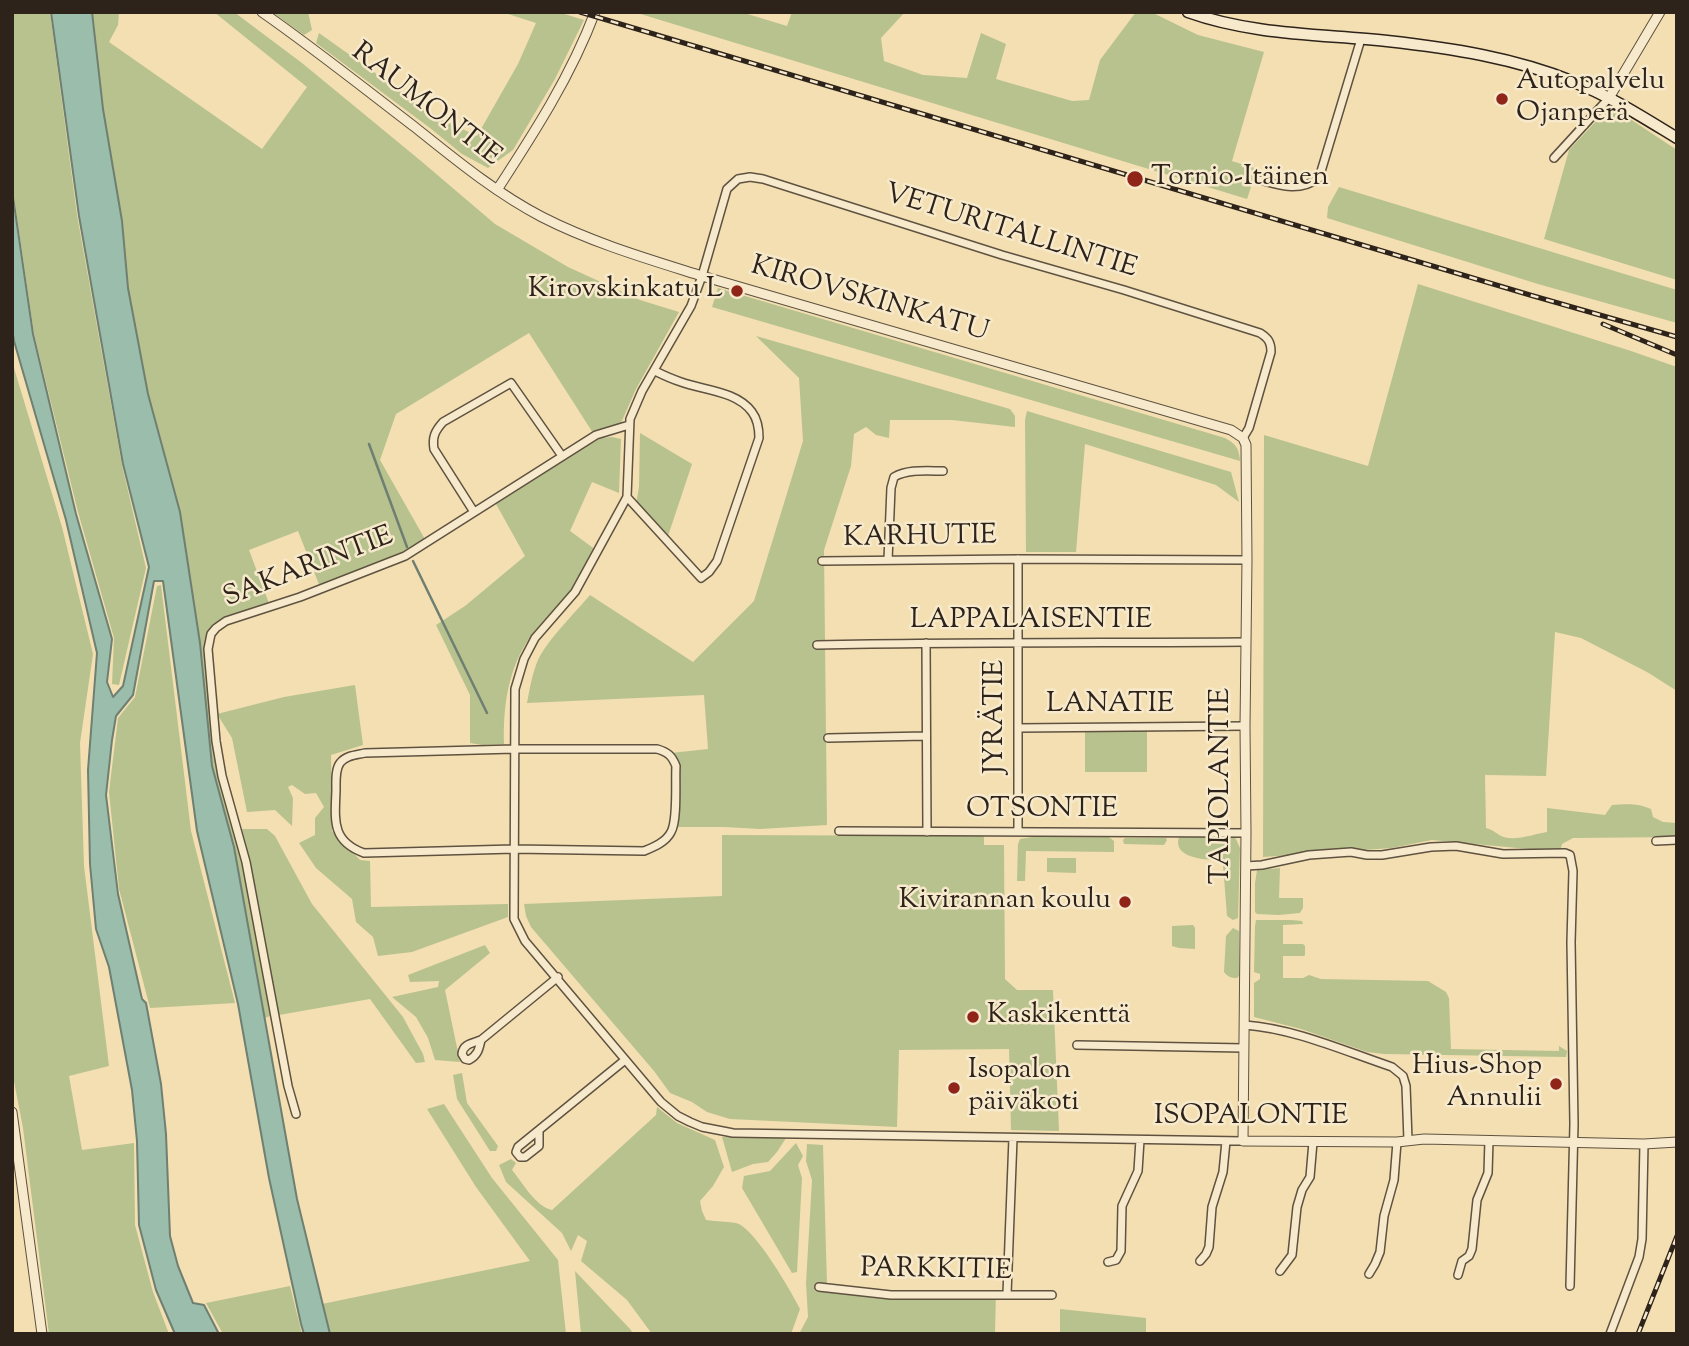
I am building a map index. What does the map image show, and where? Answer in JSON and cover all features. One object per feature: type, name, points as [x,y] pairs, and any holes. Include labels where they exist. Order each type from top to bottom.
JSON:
[{"type":"main road","points":[[1188,12],[1252,29],[1431,47],[1489,57],[1577,83],[1609,98],[1677,138]]},
{"type":"street","name":"RAUMONTIE","points":[[262,12],[317,51],[497,190],[535,133],[564,82],[595,12]]},
{"type":"street","points":[[1555,158],[1609,98],[1660,12]]},
{"type":"street","points":[[1259,180],[1289,188],[1303,186],[1320,178],[1361,39]]},
{"type":"street","name":"VETURITALLINTIE","points":[[629,425],[635,405],[683,321],[702,276],[727,189],[738,179],[750,177],[1260,333],[1268,338],[1271,352],[1249,428],[1241,436]]},
{"type":"street","name":"KIROVSKINKATU","points":[[497,190],[542,217],[610,247],[1231,430],[1241,436]]},
{"type":"street","points":[[629,425],[627,497],[701,578],[717,561],[759,438],[759,426],[751,409],[742,402],[682,383],[655,371]]},
{"type":"street","points":[[474,512],[433,449],[435,430],[443,422],[511,383],[562,456]]},
{"type":"street","name":"SAKARINTIE","points":[[296,1114],[288,1086],[246,862],[222,776],[216,741],[209,641],[216,628],[226,621],[300,597],[405,556],[596,435],[629,425]]},
{"type":"street","name":"TAPIOLANTIE","points":[[1241,436],[1246,445],[1247,560],[1243,1142]]},
{"type":"street","points":[[888,560],[891,488],[894,477],[900,473],[943,471]]},
{"type":"street","name":"ISOPALONTIE","points":[[627,497],[575,592],[535,638],[524,659],[515,689],[514,919],[525,941],[661,1102],[678,1116],[711,1129],[733,1133],[1243,1142],[1677,1142]]},
{"type":"street","name":"JYRÄTIE","points":[[1018,559],[1018,832]]},
{"type":"street","name":"KARHUTIE","points":[[822,561],[1247,560]]},
{"type":"street","name":"LAPPALAISENTIE","points":[[817,645],[1246,642]]},
{"type":"street","points":[[926,643],[927,832]]},
{"type":"street","name":"LANATIE","points":[[1018,728],[1245,726]]},
{"type":"street","points":[[828,738],[926,736]]},
{"type":"street","points":[[514,749],[657,749],[667,751],[673,759],[676,766],[675,821],[671,832],[655,847],[644,850],[514,849],[364,853],[353,849],[339,833],[335,821],[337,772],[340,763],[349,757],[365,754],[514,749]]},
{"type":"street","name":"OTSONTIE","points":[[839,831],[1246,832]]},
{"type":"street","points":[[1656,841],[1677,840]]},
{"type":"street","points":[[1246,866],[1309,855],[1351,852],[1382,855],[1456,846],[1503,854],[1570,855],[1573,871],[1570,1286]]},
{"type":"street","points":[[481,1040],[558,977]]},
{"type":"street","points":[[1245,1025],[1303,1035],[1392,1067],[1403,1076],[1406,1086],[1408,1140]]},
{"type":"street","points":[[1077,1045],[1244,1048]]},
{"type":"street","points":[[539,1130],[625,1060]]},
{"type":"street","points":[[12,1112],[42,1334]]},
{"type":"street","points":[[1007,1294],[1013,1138]]},
{"type":"street","points":[[1108,1262],[1116,1260],[1121,1251],[1122,1206],[1138,1171],[1140,1140]]},
{"type":"street","points":[[1458,1275],[1462,1261],[1469,1256],[1472,1249],[1478,1200],[1488,1173],[1489,1140]]},
{"type":"street","points":[[1200,1261],[1209,1247],[1212,1207],[1223,1172],[1226,1141]]},
{"type":"street","points":[[1280,1271],[1292,1255],[1297,1208],[1302,1190],[1310,1177],[1313,1142]]},
{"type":"street","points":[[1369,1274],[1376,1265],[1380,1252],[1384,1216],[1394,1180],[1397,1142]]},
{"type":"street","points":[[1610,1334],[1639,1257],[1642,1239],[1644,1144]]},
{"type":"street","name":"PARKKITIE","points":[[819,1287],[873,1294],[926,1296],[1052,1295]]},
{"type":"green space","points":[[12,12],[50,12],[77,215],[122,465],[146,568],[119,685],[112,684],[114,638],[78,512],[34,334],[12,183]]},
{"type":"green space","points":[[92,12],[119,12],[118,25],[109,42],[262,149],[307,87],[214,12],[234,12],[302,63],[495,224],[568,267],[640,300],[679,312],[636,389],[621,427],[613,426],[593,433],[529,333],[396,414],[380,460],[426,541],[398,558],[320,587],[298,531],[249,550],[270,606],[224,620],[209,633],[214,742],[243,862],[270,1016],[265,1018],[234,847],[212,766],[200,643],[180,512],[148,394],[128,288],[122,221],[103,109]]},
{"type":"green space","points":[[272,12],[308,12],[312,30],[304,35]]},
{"type":"green space","points":[[502,12],[558,12],[584,20],[555,79],[513,150],[488,168],[462,154],[316,43],[319,33],[437,117],[477,136],[518,64],[536,23]]},
{"type":"green space","points":[[634,12],[741,12],[787,26],[792,12],[905,12],[881,38],[884,61],[923,75],[967,78],[981,33],[1006,44],[996,79],[1072,101],[1089,100],[1100,60],[1136,12],[1151,12],[1198,35],[1264,52],[1232,161],[1257,169],[1247,199]]},
{"type":"green space","points":[[1612,112],[1624,115],[1677,150],[1677,280],[1544,239],[1569,150],[1599,118]]},
{"type":"green space","points":[[1339,187],[1677,290],[1677,323],[1538,284],[1327,218],[1328,207]]},
{"type":"green space","points":[[1418,284],[1677,367],[1677,691],[1647,672],[1581,638],[1555,632],[1546,776],[1485,775],[1486,828],[1506,838],[1547,832],[1547,808],[1605,815],[1612,805],[1627,804],[1651,809],[1653,817],[1663,822],[1677,823],[1677,837],[1573,838],[1562,844],[1560,852],[1432,840],[1392,848],[1263,857],[1264,435],[1368,466]]},
{"type":"green space","points":[[718,288],[1225,438],[1236,447],[1240,461],[712,307]]},
{"type":"green space","points":[[756,336],[1010,409],[1015,416],[1015,427],[952,420],[890,420],[889,438],[876,435],[866,427],[854,434],[851,466],[824,550],[827,825],[760,829],[677,827],[678,766],[671,753],[708,749],[704,695],[527,703],[534,671],[542,652],[590,595],[693,662],[754,601],[803,441],[799,378]]},
{"type":"green space","points":[[12,368],[62,527],[93,654],[80,743],[84,866],[109,1066],[69,1076],[82,1150],[134,1143],[135,1225],[153,1292],[169,1334],[49,1334],[23,1128],[12,1071]]},
{"type":"green space","points":[[1027,411],[1231,472],[1239,502],[1216,485],[1085,444],[1076,552],[1026,552]]},
{"type":"green space","points":[[640,433],[692,464],[667,539],[636,504]]},
{"type":"green space","points":[[601,438],[621,439],[619,493],[592,482],[570,531],[596,550],[574,586],[540,624],[523,648],[508,688],[504,744],[470,743],[470,695],[436,625],[465,606],[525,556],[496,504],[571,455]]},
{"type":"green space","points":[[161,585],[191,831],[235,1003],[150,1008],[119,889],[109,792],[118,718],[135,697],[157,586]]},
{"type":"green space","points":[[355,685],[363,745],[331,755],[332,831],[360,860],[370,861],[371,907],[508,904],[508,917],[412,952],[378,956],[373,937],[356,922],[352,899],[316,868],[299,843],[315,835],[315,818],[324,807],[316,793],[305,794],[292,785],[288,787],[293,798],[292,826],[275,810],[247,812],[232,738],[217,714],[284,697]]},
{"type":"green space","points":[[1147,731],[1147,772],[1085,772],[1085,732]]},
{"type":"green space","points":[[242,829],[267,829],[275,836],[312,904],[403,1017],[425,1062],[416,1063],[370,999],[279,1015]]},
{"type":"green space","points":[[722,835],[982,836],[984,845],[1004,845],[1005,979],[1017,990],[1053,990],[1059,1131],[1011,1130],[1009,1049],[899,1050],[897,1127],[730,1119],[707,1112],[670,1093],[531,927],[524,904],[722,896]]},
{"type":"green space","points":[[1109,837],[1114,841],[1114,852],[1026,851],[1025,881],[1017,881],[1018,844],[1020,839]]},
{"type":"green space","points":[[1179,837],[1235,837],[1240,848],[1238,918],[1233,920],[1227,916],[1223,865],[1217,860],[1197,858],[1184,853],[1178,844]]},
{"type":"green space","points":[[1125,838],[1167,840],[1164,845],[1124,844]]},
{"type":"green space","points":[[1047,858],[1076,858],[1076,873],[1047,872]]},
{"type":"green space","points":[[1280,868],[1279,898],[1303,898],[1303,908],[1300,913],[1257,914],[1257,870]]},
{"type":"green space","points":[[1256,920],[1302,921],[1303,924],[1283,925],[1283,944],[1303,944],[1305,955],[1283,956],[1283,978],[1303,978],[1309,975],[1321,979],[1428,981],[1446,992],[1449,998],[1451,1049],[1559,1051],[1559,1046],[1567,1051],[1566,1057],[1367,1052],[1301,1029],[1254,1017],[1254,983],[1260,979],[1260,974],[1254,972]]},
{"type":"green space","points":[[1193,925],[1195,949],[1172,946],[1172,926]]},
{"type":"green space","points":[[1233,928],[1239,931],[1237,978],[1224,972],[1226,936]]},
{"type":"green space","points":[[485,945],[490,953],[445,990],[460,1062],[435,1060],[428,1038],[416,1017],[392,997],[438,987],[439,981],[410,982],[408,975]]},
{"type":"green space","points":[[462,1073],[467,1103],[498,1146],[496,1151],[490,1151],[457,1099],[453,1075]]},
{"type":"green space","points":[[444,1104],[492,1178],[558,1260],[566,1334],[330,1334],[322,1304],[530,1261],[476,1187],[427,1109]]},
{"type":"green space","points":[[657,1107],[677,1123],[715,1140],[724,1167],[700,1201],[702,1211],[706,1220],[739,1224],[764,1250],[800,1309],[791,1334],[652,1334],[627,1300],[581,1261],[587,1241],[578,1235],[571,1251],[562,1233],[506,1182],[499,1165],[511,1159],[516,1163],[512,1170],[530,1193],[540,1204],[552,1210],[656,1115]]},
{"type":"green space","points":[[722,1137],[786,1138],[768,1162],[732,1172]]},
{"type":"green space","points":[[796,1143],[803,1156],[798,1165],[802,1178],[797,1272],[792,1273],[742,1188],[744,1176],[770,1171]]},
{"type":"green space","points":[[807,1144],[823,1145],[827,1285],[890,1291],[996,1291],[995,1334],[799,1334],[808,1317],[806,1283],[812,1180],[806,1161]]},
{"type":"green space","points":[[575,1271],[631,1330],[633,1334],[581,1334]]},
{"type":"green space","points":[[290,1286],[302,1334],[223,1334],[206,1303]]},
{"type":"green space","points":[[1060,1309],[1146,1318],[1146,1334],[1060,1334]]},
{"type":"shaded area","points":[[51,12],[92,12],[103,109],[122,221],[128,288],[148,394],[180,512],[200,643],[212,766],[234,847],[297,1199],[330,1334],[304,1334],[301,1324],[269,1178],[238,1004],[197,831],[163,581],[154,581],[133,695],[116,716],[106,795],[118,894],[142,999],[146,1003],[161,1084],[170,1236],[178,1266],[193,1303],[204,1305],[219,1334],[175,1334],[156,1290],[139,1225],[137,1141],[132,1090],[109,967],[96,929],[90,864],[88,770],[97,653],[66,520],[12,329],[12,190],[33,334],[76,514],[112,639],[107,682],[113,697],[123,686],[149,567],[123,464],[79,216]]},
{"type":"waterway","points":[[369,444],[407,547]]},
{"type":"waterway","points":[[413,561],[487,713]]},
{"type":"railway","points":[[580,12],[1677,337]]},
{"type":"railway","points":[[1603,324],[1677,355]]},
{"type":"railway","points":[[1638,1334],[1677,1236]]},
{"type":"place","name":"Autopalvelu Ojanperä","points":[[1502,99]]},
{"type":"place","name":"Tornio-Itäinen","points":[[1135,179]]},
{"type":"place","name":"Kirovskinkatu L","points":[[737,291]]},
{"type":"place","name":"Kivirannan koulu","points":[[1125,902]]},
{"type":"place","name":"Kaskikenttä","points":[[973,1017]]},
{"type":"place","name":"Hius-Shop Annulii","points":[[1556,1084]]},
{"type":"place","name":"Isopalon päiväkoti","points":[[954,1088]]}]
